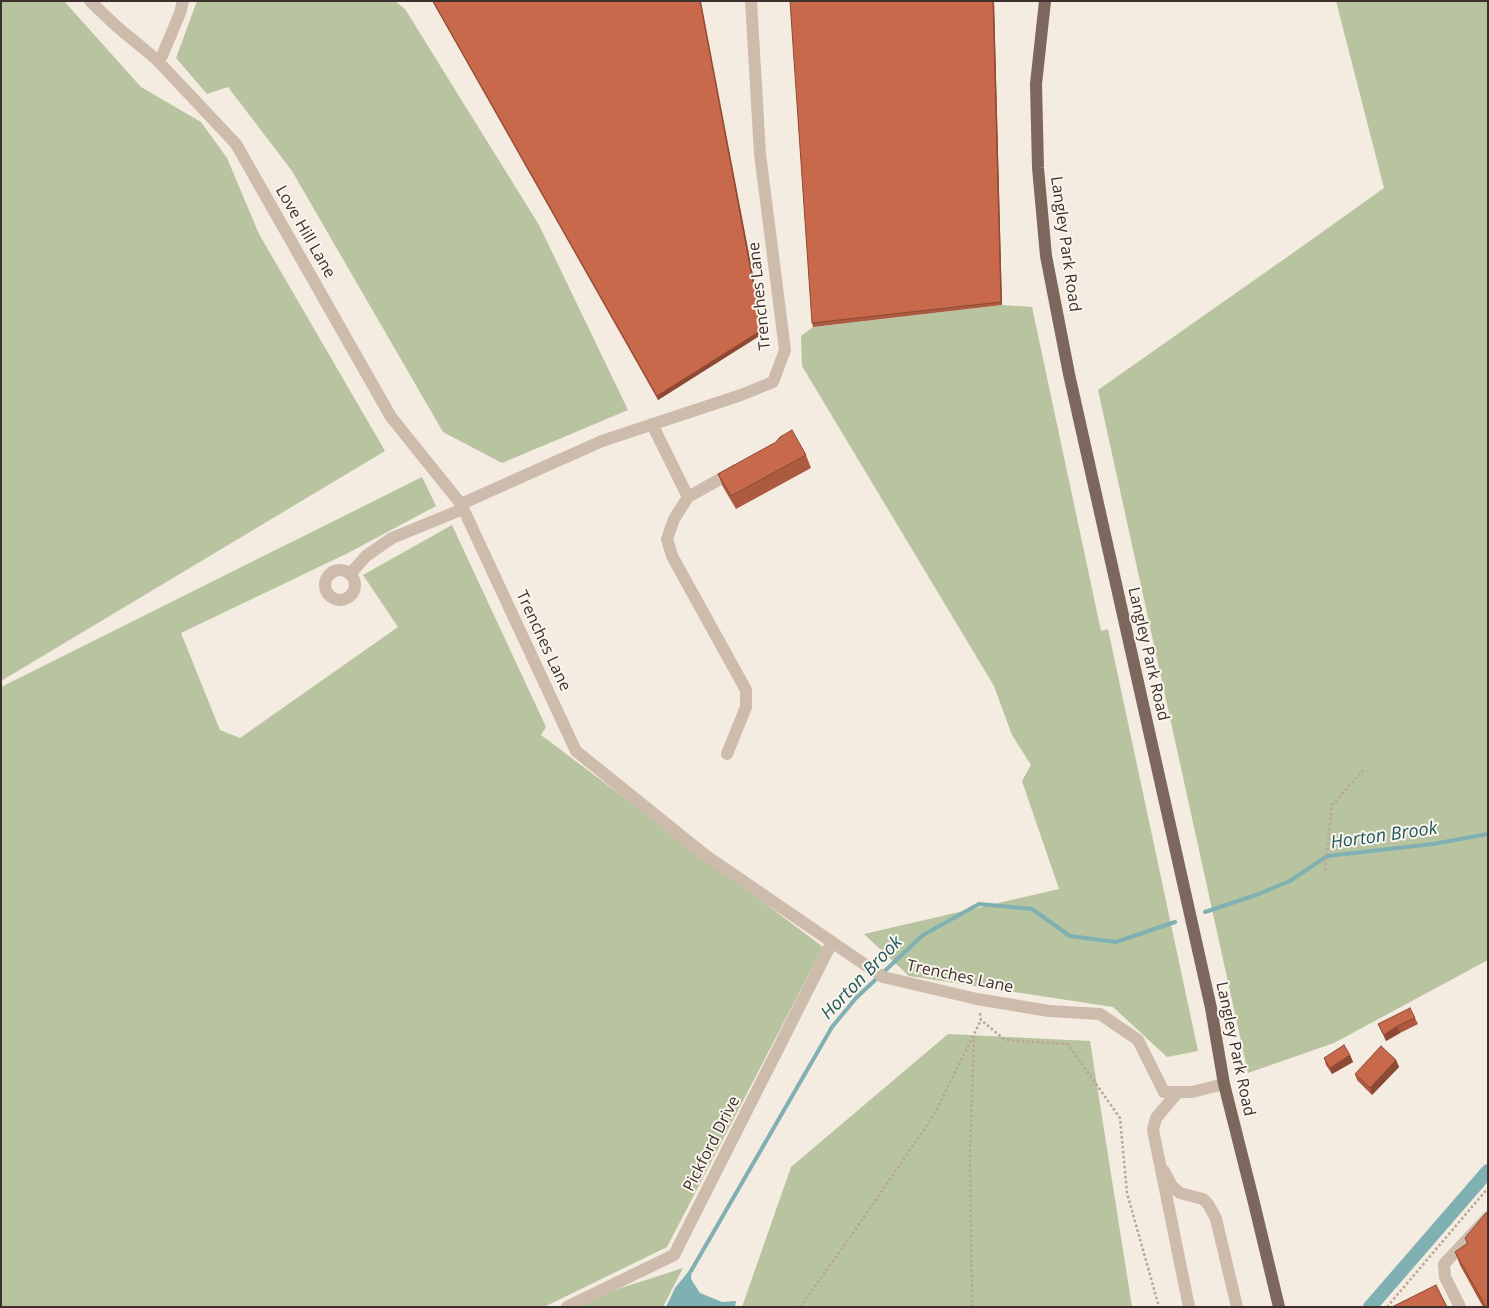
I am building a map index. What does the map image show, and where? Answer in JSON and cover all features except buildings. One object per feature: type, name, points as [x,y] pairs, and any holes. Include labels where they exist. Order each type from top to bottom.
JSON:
[{"type":"main road","name":"Langley Park Road","points":[[1045,1],[1036,84],[1038,168],[1046,256],[1069,374],[1211,1008],[1224,1084],[1279,1307]]},
{"type":"street","name":"Love Hill Lane","points":[[90,1],[156,60],[236,144],[391,417],[462,507]]},
{"type":"street","points":[[156,60],[162,56],[183,1]]},
{"type":"street","name":"Trenches Lane","points":[[751,1],[760,154],[785,350],[773,382],[741,395],[602,441],[462,507],[576,751],[705,855],[880,975],[977,999],[1049,1011],[1100,1014],[1138,1040],[1164,1092],[1178,1092]]},
{"type":"street","points":[[652,424],[688,497]]},
{"type":"street","points":[[727,754],[746,708],[746,690],[672,556],[667,539],[674,519],[688,497],[745,465]]},
{"type":"street","points":[[350,573],[366,556],[392,538],[462,507]]},
{"type":"street","name":"Pickford Drive","points":[[568,1307],[674,1255],[832,942]]},
{"type":"street","points":[[1189,1307],[1153,1130],[1156,1118],[1178,1092],[1192,1092],[1224,1084]]},
{"type":"street","points":[[1159,1163],[1172,1186],[1180,1193],[1203,1199],[1212,1211],[1216,1219],[1237,1307]]},
{"type":"street","points":[[1460,1307],[1445,1277],[1444,1264],[1488,1217]]},
{"type":"path","points":[[1325,870],[1332,805],[1365,768]]},
{"type":"path","points":[[800,1307],[934,1115],[981,1020],[977,999]]},
{"type":"path","points":[[981,1020],[1005,1040],[1068,1044],[1120,1118],[1127,1193],[1159,1307]]},
{"type":"path","points":[[972,1307],[970,1154],[974,1034]]},
{"type":"path","points":[[1387,1307],[1488,1188]]},
{"type":"green space","points":[[1,1],[64,1],[141,87],[201,122],[227,158],[259,234],[385,451],[1,681]]},
{"type":"green space","points":[[197,1],[395,1],[405,9],[539,225],[628,410],[502,463],[443,432],[292,171],[228,87],[207,94],[176,58]]},
{"type":"green space","points":[[1336,1],[1488,1],[1488,963],[1486,961],[1334,1043],[1248,1073],[1098,390],[1384,188]]},
{"type":"green space","points":[[1002,305],[1032,307],[1101,631],[1108,629],[1198,1051],[1167,1057],[1113,1007],[909,976],[864,934],[1059,889],[1022,781],[1031,765],[1012,735],[994,686],[802,366],[801,336],[813,327]]},
{"type":"green space","points":[[422,477],[436,506],[348,553],[181,633],[220,730],[240,738],[398,627],[363,575],[452,525],[546,727],[541,735],[823,947],[667,1247],[544,1307],[1,1307],[1,687]]},
{"type":"green space","points":[[948,1034],[1090,1041],[1132,1307],[742,1307],[791,1167]]},
{"type":"green space","points":[[683,1268],[663,1307],[578,1307],[618,1289]]},
{"type":"water","points":[[692,1267],[691,1279],[700,1293],[722,1302],[736,1301],[735,1307],[666,1307],[675,1288]]},
{"type":"waterway","name":"Horton Brook","points":[[1205,912],[1256,895],[1290,881],[1327,856],[1433,844],[1488,834]]},
{"type":"waterway","name":"Horton Brook","points":[[691,1271],[832,1027],[856,998],[923,935],[979,904],[1032,909],[1070,936],[1116,942],[1175,922]]},
{"type":"waterway","points":[[1370,1307],[1488,1171]]}]
